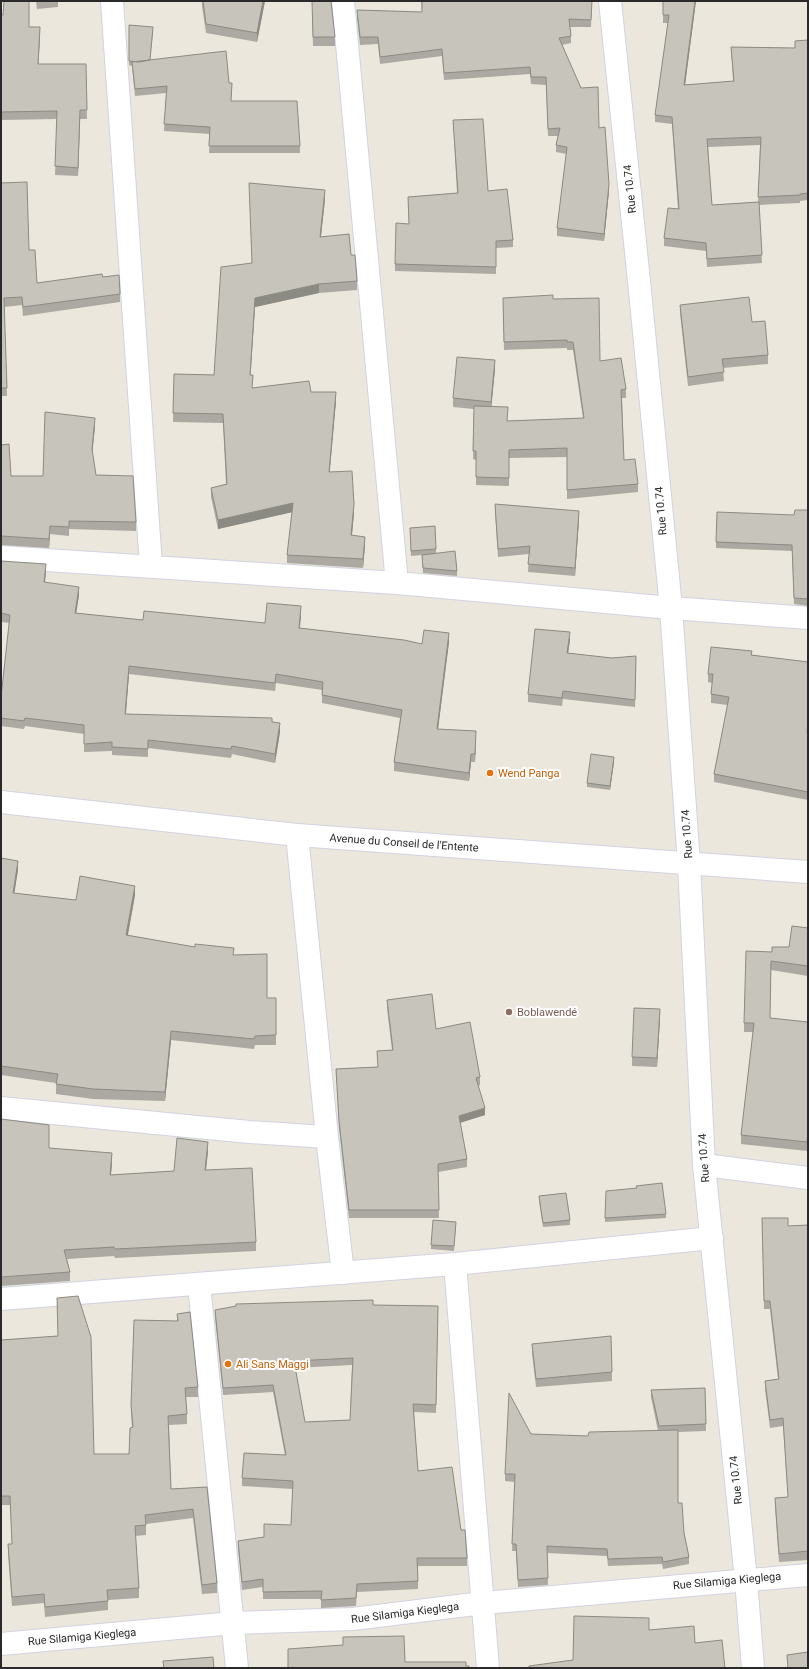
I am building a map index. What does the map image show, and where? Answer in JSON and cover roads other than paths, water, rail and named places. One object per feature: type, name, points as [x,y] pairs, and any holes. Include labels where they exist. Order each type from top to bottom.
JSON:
[{"type":"street","points":[[112,1],[151,566]]},
{"type":"street","points":[[343,1],[397,583]]},
{"type":"street","name":"Rue 10.74","points":[[610,1],[640,281],[670,608],[689,864],[704,1165],[746,1580],[753,1668]]},
{"type":"street","points":[[1,557],[397,583],[670,608],[808,618]]},
{"type":"street","name":"Avenue du Conseil de l'Entente","points":[[1,802],[297,834],[808,872]]},
{"type":"street","points":[[297,834],[326,1137],[343,1273]]},
{"type":"street","points":[[1,1108],[249,1132],[326,1137]]},
{"type":"street","points":[[704,1165],[808,1178]]},
{"type":"street","points":[[1,1300],[455,1264],[712,1238]]},
{"type":"street","points":[[455,1264],[488,1668]]},
{"type":"street","points":[[199,1284],[237,1668]]},
{"type":"street","name":"Rue Silamiga Kieglega","points":[[1,1644],[233,1623],[353,1619],[483,1603],[808,1575]]},
{"type":"place","name":"Wend Panga","points":[[490,773]]},
{"type":"place","name":"Boblawendé","points":[[509,1012]]},
{"type":"place","name":"Ali Sans Maggi","points":[[228,1364]]}]
